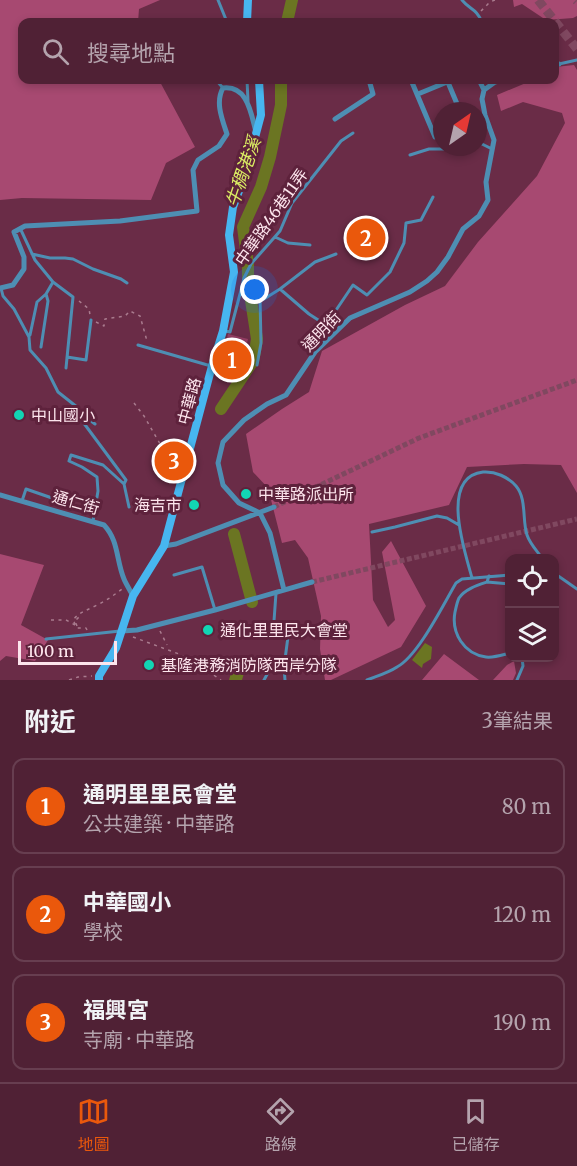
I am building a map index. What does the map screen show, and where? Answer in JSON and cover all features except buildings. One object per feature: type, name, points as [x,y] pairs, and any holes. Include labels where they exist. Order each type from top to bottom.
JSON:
[{"type":"street","points":[[247,18],[248,0]]},
{"type":"street","name":"中華路","points":[[99,678],[116,648],[133,596],[164,546],[223,331],[234,272],[229,235],[233,207],[245,175],[261,115],[259,84]]},
{"type":"street","points":[[335,119],[373,94],[370,84]]},
{"type":"street","points":[[413,84],[433,132]]},
{"type":"street","points":[[418,94],[440,84]]},
{"type":"street","points":[[450,84],[457,102]]},
{"type":"street","points":[[481,84],[484,90],[492,84]]},
{"type":"street","points":[[0,288],[13,285],[24,268],[24,257],[14,232],[25,226],[120,221],[196,211],[193,170],[198,160],[219,146],[227,134],[219,104],[220,92],[223,88],[230,87],[239,91],[248,101],[257,133]]},
{"type":"street","name":"通明街","points":[[260,513],[238,503],[224,485],[218,463],[223,442],[244,420],[267,404],[286,395],[315,352],[350,318],[410,292],[427,281],[448,257],[463,230],[479,216],[488,200],[486,182],[494,140],[485,116],[482,99],[484,90]]},
{"type":"street","name":"通仁街","points":[[0,495],[104,525],[111,532],[123,578],[133,596]]},
{"type":"street","points":[[164,546],[176,544],[274,507]]},
{"type":"street","points":[[260,513],[270,533],[284,590]]},
{"type":"street","points":[[122,631],[137,630],[215,610],[312,582]]},
{"type":"lane","points":[[218,0],[225,18]]},
{"type":"lane","points":[[462,0],[479,14],[480,18]]},
{"type":"lane","points":[[559,64],[577,60]]},
{"type":"lane","points":[[220,84],[223,88]]},
{"type":"lane","points":[[247,84],[248,101]]},
{"type":"lane","name":"中華路46巷11弄","points":[[223,331],[230,332],[242,294],[244,278],[251,264],[280,231],[292,203],[299,194],[341,141],[353,133]]},
{"type":"lane","points":[[487,146],[492,148]]},
{"type":"lane","points":[[410,155],[433,149]]},
{"type":"lane","points":[[280,289],[309,314],[326,325],[353,285],[367,295],[390,272],[404,243],[406,223],[421,220],[433,197]]},
{"type":"lane","points":[[20,228],[35,260],[52,282],[73,297],[66,368]]},
{"type":"lane","points":[[275,237],[288,243],[310,244]]},
{"type":"lane","points":[[32,254],[73,259],[127,283]]},
{"type":"lane","points":[[242,294],[264,298],[280,289],[315,262],[336,254]]},
{"type":"lane","points":[[52,282],[46,294],[37,302],[29,337],[30,350],[46,368],[58,392],[77,407],[80,418],[126,480],[124,484],[129,507]]},
{"type":"lane","points":[[0,288],[29,337]]},
{"type":"lane","points":[[41,347],[48,301],[46,294]]},
{"type":"lane","points":[[257,365],[261,344],[259,298]]},
{"type":"lane","points":[[68,357],[86,360],[91,320]]},
{"type":"lane","points":[[138,345],[212,366]]},
{"type":"lane","points":[[78,411],[95,424]]},
{"type":"lane","points":[[93,521],[98,491],[97,477],[69,461],[71,455],[103,465],[124,484]]},
{"type":"lane","points":[[472,578],[457,508],[459,494],[469,477],[476,473],[486,471],[497,474],[507,478],[516,486],[521,494],[527,535],[539,554]]},
{"type":"lane","points":[[22,501],[26,489],[52,498]]},
{"type":"lane","points":[[372,532],[437,516],[447,518],[459,525]]},
{"type":"lane","points":[[174,575],[202,567],[215,610]]},
{"type":"lane","points":[[367,680],[399,667],[410,656],[425,636],[456,584],[462,579],[505,575]]},
{"type":"lane","points":[[487,582],[489,576]]},
{"type":"lane","points":[[559,576],[577,589]]},
{"type":"lane","points":[[505,584],[487,582],[476,585],[459,598],[454,617],[457,637],[464,646],[486,657],[505,655]]},
{"type":"lane","points":[[276,593],[274,621],[286,624],[289,628],[284,667],[285,680]]},
{"type":"lane","points":[[46,639],[122,631]]},
{"type":"lane","points":[[518,680],[523,662]]},
{"type":"lane","points":[[264,680],[270,669],[284,667]]},
{"type":"path","points":[[479,14],[495,0]]},
{"type":"path","points":[[73,297],[89,309],[91,320],[104,326],[105,319],[124,316],[130,311],[140,316],[148,347]]},
{"type":"path","points":[[134,403],[170,460],[175,465],[187,458]]},
{"type":"path","points":[[76,626],[73,620],[77,615],[99,605],[127,585]]},
{"type":"path","points":[[76,626],[75,621],[79,617]]},
{"type":"path","points":[[51,620],[66,620],[77,628],[86,628],[87,634]]},
{"type":"path","points":[[157,624],[167,645]]},
{"type":"path","points":[[122,631],[179,654],[221,680]]},
{"type":"path","points":[[69,680],[78,677],[99,678]]},
{"type":"shaded area","points":[[0,0],[160,0],[139,9],[138,18],[18,18],[18,84],[161,84],[195,147],[166,163],[151,200],[22,198],[0,200]]},
{"type":"shaded area","points":[[513,0],[577,0],[577,16],[559,19],[543,18],[522,4],[514,7]]},
{"type":"shaded area","points":[[574,65],[577,70],[577,493],[561,465],[467,467],[449,505],[369,524],[373,600],[388,627],[395,620],[382,552],[391,541],[426,606],[401,647],[331,680],[325,680],[320,649],[321,616],[308,558],[295,540],[282,543],[268,488],[253,472],[246,434],[309,392],[322,351],[405,305],[445,286],[478,242],[537,176],[565,123],[562,113],[523,102],[501,111],[497,95],[523,84],[559,84],[559,67]]},
{"type":"shaded area","points":[[228,334],[248,339],[245,351],[225,346]]},
{"type":"shaded area","points":[[0,554],[44,565],[21,625],[48,640],[35,661],[6,656],[0,661]]},
{"type":"shaded area","points":[[425,643],[432,647],[431,659],[423,664],[422,668],[412,660]]},
{"type":"shaded area","points":[[444,654],[479,680],[422,680]]},
{"type":"shaded area","points":[[235,658],[248,660],[242,680],[229,680]]},
{"type":"shaded area","points":[[514,662],[516,673],[513,680],[493,680],[507,665]]},
{"type":"waterway","name":"牛稠港溪","points":[[288,18],[292,0]]},
{"type":"waterway","name":"牛稠港溪","points":[[221,409],[253,361],[255,351],[257,339],[243,227],[261,187],[270,157],[281,105],[281,84]]},
{"type":"waterway","name":"牛稠港溪","points":[[234,534],[252,602]]},
{"type":"tunnel","points":[[538,0],[552,18]]},
{"type":"tunnel","points":[[559,26],[577,49]]},
{"type":"tunnel","points":[[274,507],[419,438],[577,380]]},
{"type":"tunnel","points":[[312,582],[577,519]]},
{"type":"place","name":"中華國小","points":[[366,238]]},
{"type":"place","name":"通明里里民會堂","points":[[232,360]]},
{"type":"place","name":"中山國小","points":[[19,415]]},
{"type":"place","name":"福興宮","points":[[174,461]]},
{"type":"place","name":"中華路派出所","points":[[246,494]]},
{"type":"place","name":"海吉市","points":[[194,505]]},
{"type":"place","name":"通化里里民大會堂","points":[[208,630]]},
{"type":"place","name":"基隆港務消防隊西岸分隊","points":[[149,665]]}]
